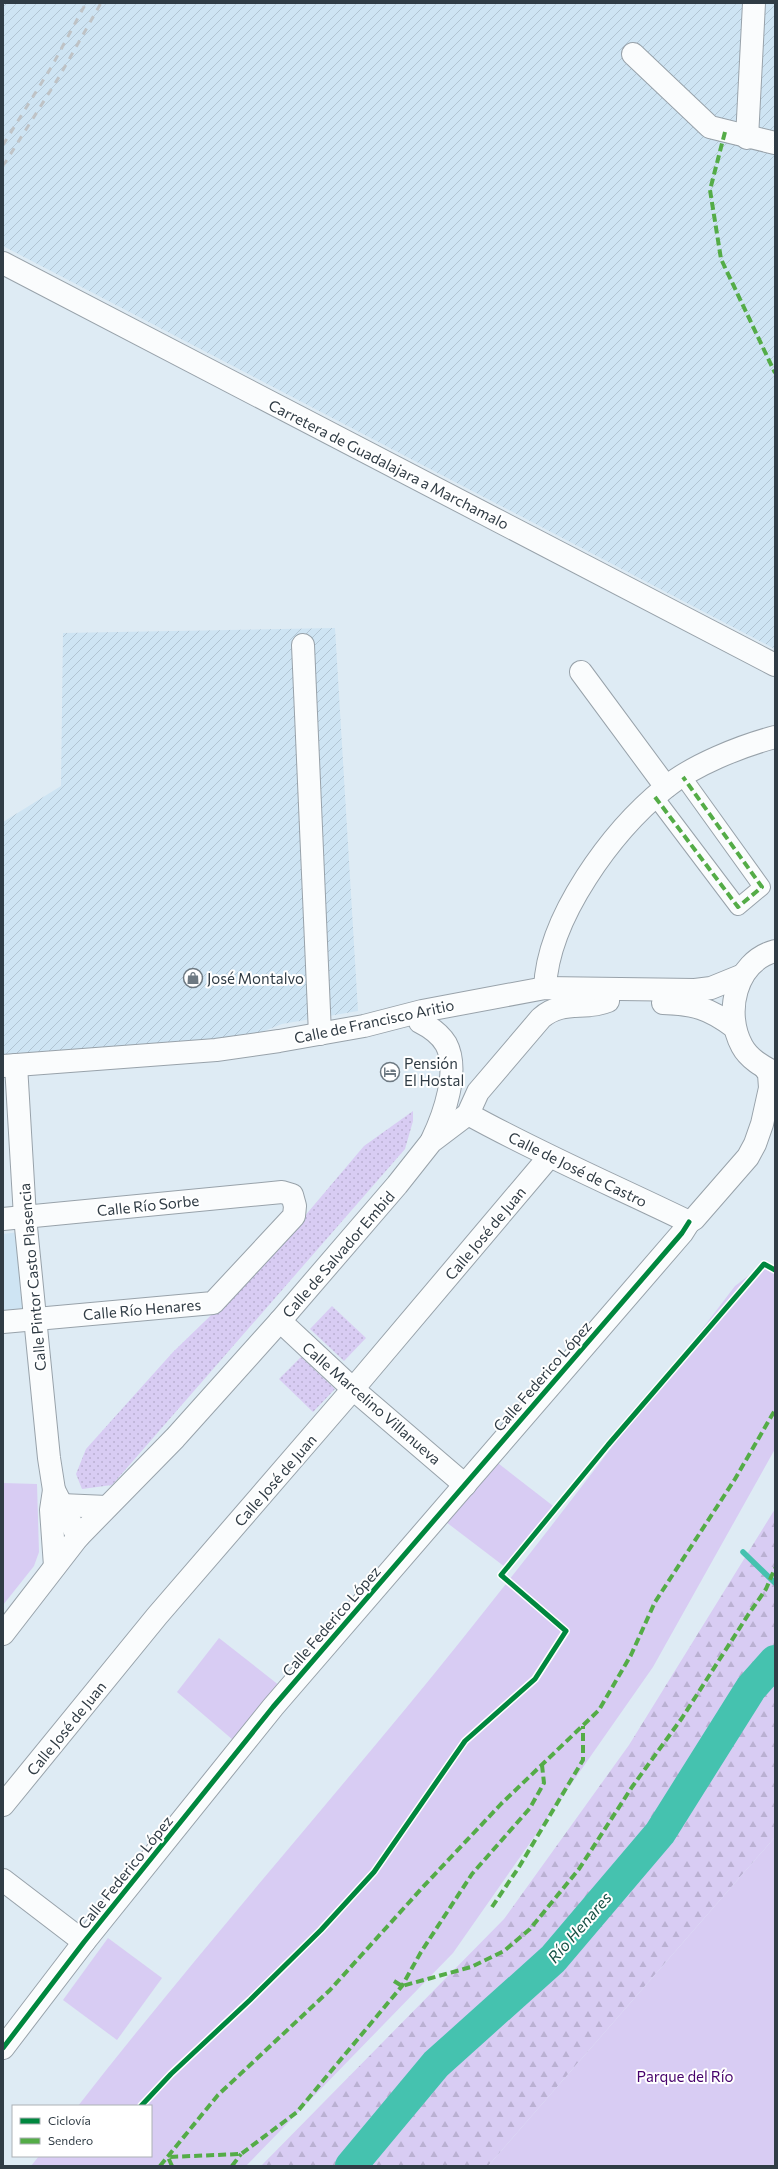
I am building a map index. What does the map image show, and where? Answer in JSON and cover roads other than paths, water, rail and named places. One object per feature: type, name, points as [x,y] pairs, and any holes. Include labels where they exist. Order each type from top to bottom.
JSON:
[{"type":"street","points":[[747,138],[754,3]]},
{"type":"street","points":[[633,54],[710,127],[747,138],[775,143]]},
{"type":"street","name":"Carretera de Guadalajara a Marchamalo","points":[[3,263],[775,665]]},
{"type":"street","points":[[303,646],[320,1034]]},
{"type":"street","points":[[581,672],[668,787],[762,887],[738,907],[668,787]]},
{"type":"street","points":[[546,988],[546,972],[550,957],[571,904],[606,849],[628,823],[668,787],[721,755],[775,737]]},
{"type":"street","points":[[770,1070],[757,1063],[742,1047],[734,1027],[732,1005],[736,990],[743,975],[751,965],[775,951]]},
{"type":"street","name":"Calle de Francisco Aritio","points":[[9,1065],[216,1050],[364,1026],[422,1010],[546,988],[695,990],[710,988],[743,975]]},
{"type":"street","points":[[364,1026],[420,1022],[544,1000],[690,1005],[704,1008],[718,1015],[734,1027]]},
{"type":"street","name":"Calle de Salvador Embid","points":[[3,1634],[78,1537],[175,1438],[280,1321],[397,1185],[431,1142],[468,1114],[478,1092],[549,1011],[562,1006],[596,1004],[608,1001]]},
{"type":"street","points":[[420,1022],[432,1028],[442,1038],[449,1052],[449,1091],[444,1113],[431,1142]]},
{"type":"street","name":"Calle Pintor Casto Plasencia","points":[[9,1065],[35,1319],[58,1497],[78,1537]]},
{"type":"street","name":"Calle Federico López","points":[[3,2048],[84,1942],[273,1707],[690,1222],[748,1158],[755,1144],[770,1088],[770,1070]]},
{"type":"street","name":"Calle de José de Castro","points":[[468,1114],[549,1157],[581,1170],[690,1222]]},
{"type":"street","name":"Calle José de Juan","points":[[3,1805],[157,1616],[353,1389],[549,1157]]},
{"type":"street","name":"Calle Río Sorbe","points":[[3,1219],[282,1192],[292,1195]]},
{"type":"street","name":"Calle Río Henares","points":[[3,1322],[213,1303],[294,1216],[295,1206],[292,1195]]},
{"type":"street","name":"Calle Marcelino Villanueva","points":[[280,1321],[353,1389],[465,1484]]},
{"type":"street","points":[[58,1497],[107,1507]]},
{"type":"street","name":"Calle Pintor Casto Plasencia","points":[[55,1566],[51,1510],[58,1497]]},
{"type":"street","points":[[3,1880],[84,1942]]},
{"type":"waterway","points":[[743,1552],[775,1583]]},
{"type":"waterway","name":"Río Henares","points":[[351,2166],[436,2064],[553,1959],[660,1833],[751,1688],[775,1661]]},
{"type":"railway","points":[[3,145],[52,66],[86,3]]},
{"type":"railway","points":[[3,166],[59,77],[101,3]]},
{"type":"place","name":"José Montalvo","points":[[193,978]]},
{"type":"place","name":"Pensión El Hostal","points":[[390,1072]]},
{"type":"park label","name":"Parque del Río","points":[[685,2076]]}]
